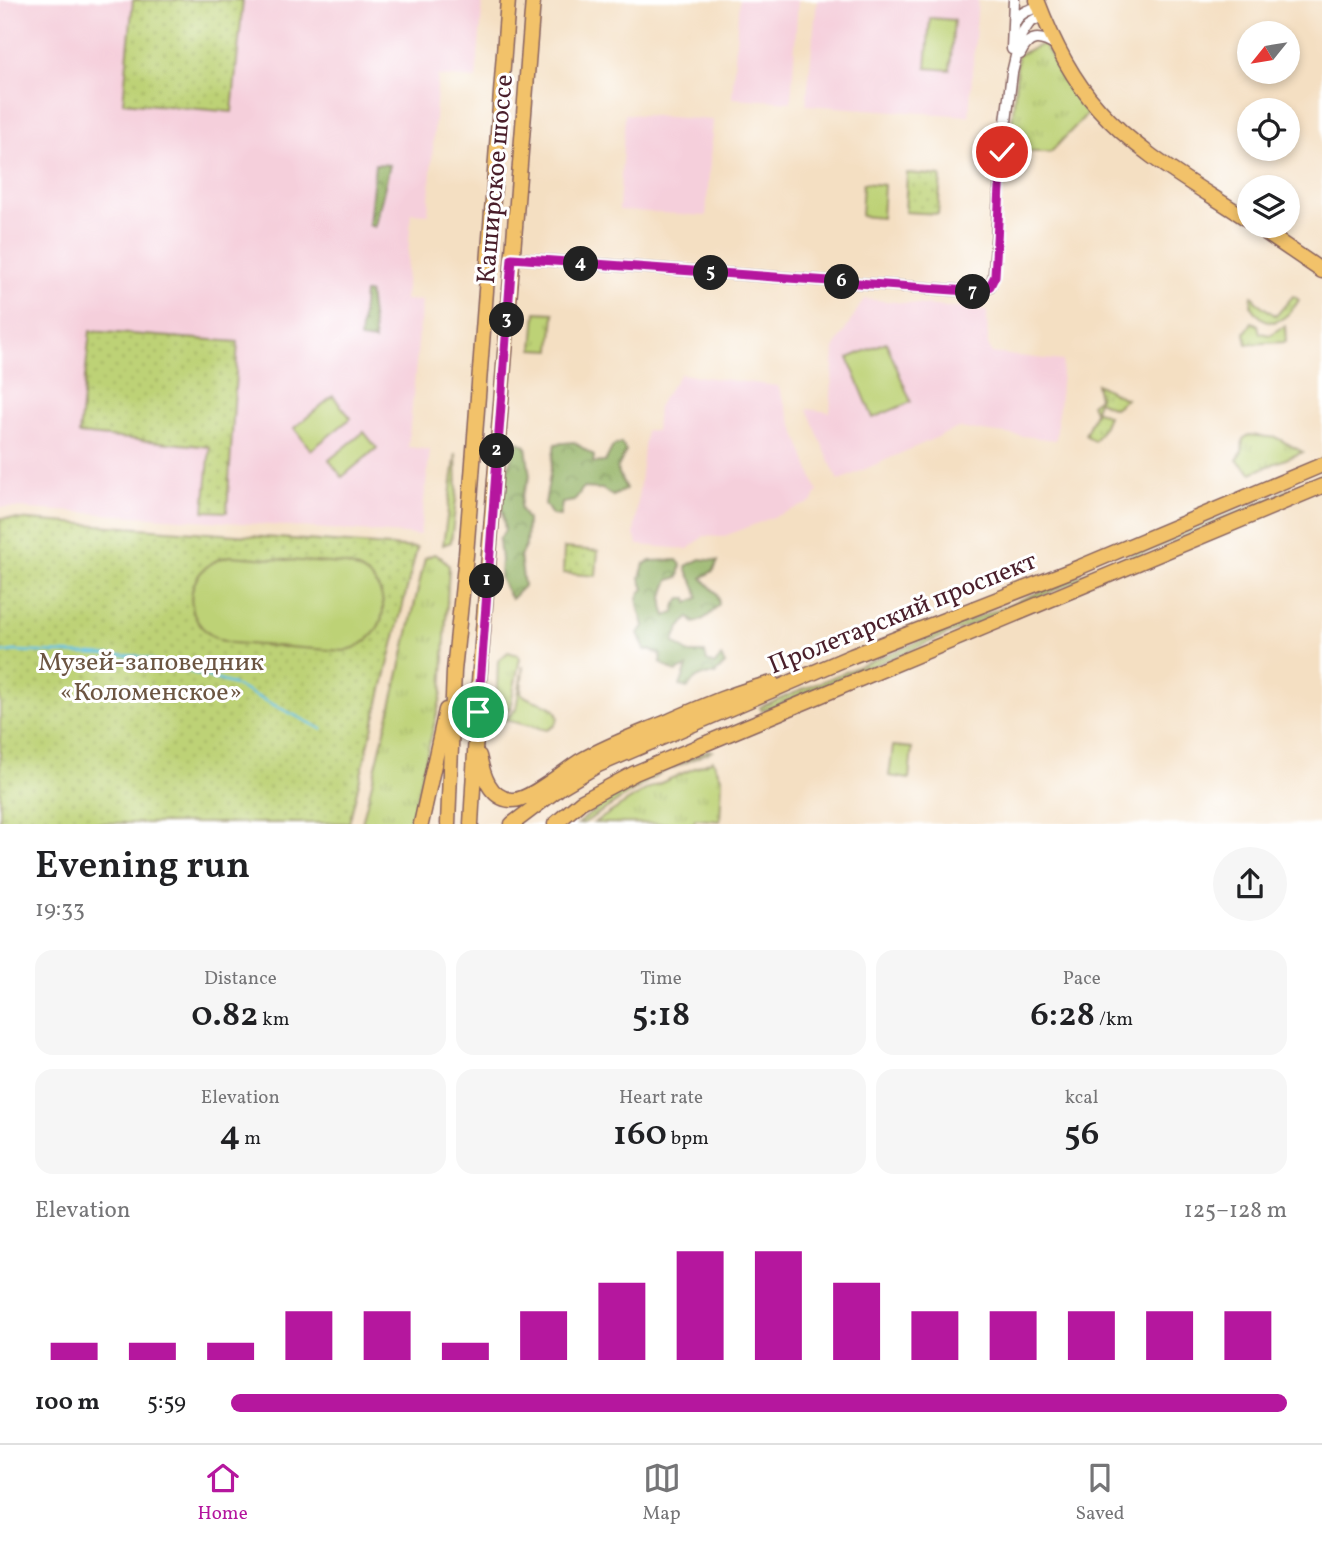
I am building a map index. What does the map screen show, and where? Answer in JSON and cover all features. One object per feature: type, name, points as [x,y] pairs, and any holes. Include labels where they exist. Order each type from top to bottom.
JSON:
[{"type":"main road","name":"Каширское шоссе","points":[[448,824],[454,671],[508,0]]},
{"type":"main road","name":"Каширское шоссе","points":[[471,824],[533,0]]},
{"type":"main road","points":[[1040,7],[1058,47],[1092,101],[1150,155],[1237,212]]},
{"type":"main road","points":[[1274,238],[1322,271]]},
{"type":"main road","name":"Пролетарский проспект","points":[[512,824],[561,787],[598,765],[924,626],[1080,567],[1322,465]]},
{"type":"main road","name":"Пролетарский проспект","points":[[555,824],[580,802],[610,786],[859,678],[1322,486]]},
{"type":"main road","points":[[421,824],[454,671]]},
{"type":"main road","points":[[476,735],[486,782],[502,797],[514,801],[528,796],[583,759],[617,743],[743,690],[808,675]]},
{"type":"main road","points":[[568,824],[610,786]]},
{"type":"street","points":[[1012,73],[1014,0]]},
{"type":"street","points":[[512,258],[981,292],[990,286],[995,276],[1001,162],[1012,73],[1021,35],[1040,7]]},
{"type":"street","points":[[1012,28],[1020,14],[1040,7]]},
{"type":"street","points":[[1012,73],[1027,41],[1041,38],[1058,47]]},
{"type":"shaded area","points":[[0,0],[483,0],[476,79],[438,76],[428,214],[411,213],[405,300],[422,301],[408,447],[430,450],[420,535],[0,507]]},
{"type":"shaded area","points":[[739,0],[798,0],[791,102],[732,98]]},
{"type":"shaded area","points":[[817,0],[978,0],[969,116],[806,105]]},
{"type":"shaded area","points":[[625,114],[713,120],[706,216],[619,210]]},
{"type":"shaded area","points":[[864,299],[987,311],[988,345],[992,353],[1063,361],[1056,440],[958,428],[838,481],[807,409],[830,412],[834,349]]},
{"type":"shaded area","points":[[680,374],[778,386],[818,492],[812,502],[722,537],[704,536],[688,549],[638,545],[634,535],[646,430],[656,431],[658,405]]},
{"type":"green space","points":[[133,0],[243,0],[232,112],[123,102]]},
{"type":"green space","points":[[930,18],[954,20],[950,70],[926,68]]},
{"type":"green space","points":[[1043,44],[1090,111],[1051,152],[1027,152],[1022,160],[1009,159],[1018,55]]},
{"type":"green space","points":[[375,164],[390,165],[375,227],[369,225]]},
{"type":"green space","points":[[907,173],[941,176],[938,214],[905,212]]},
{"type":"green space","points":[[863,183],[884,185],[882,218],[861,216]]},
{"type":"green space","points":[[364,293],[369,293],[375,341],[360,339]]},
{"type":"green space","points":[[1252,296],[1276,316],[1293,296],[1299,300],[1282,319],[1270,322],[1257,314],[1251,305]]},
{"type":"green space","points":[[536,312],[554,313],[551,350],[533,349]]},
{"type":"green space","points":[[1252,322],[1258,325],[1260,333],[1270,335],[1285,326],[1286,342],[1247,344],[1245,333]]},
{"type":"green space","points":[[90,331],[238,342],[227,512],[204,511],[210,447],[79,434]]},
{"type":"green space","points":[[886,342],[911,402],[873,418],[848,358]]},
{"type":"green space","points":[[1096,384],[1126,399],[1114,408],[1098,401],[1095,410],[1108,416],[1094,441],[1085,435],[1095,413],[1091,404],[1099,398]]},
{"type":"green space","points":[[333,396],[351,418],[311,450],[294,428]]},
{"type":"green space","points":[[364,432],[377,448],[342,477],[329,460]]},
{"type":"green space","points":[[1249,435],[1277,438],[1303,452],[1251,473],[1237,460],[1242,451],[1243,439]]},
{"type":"green space","points":[[519,442],[526,446],[530,477],[520,508],[527,520],[526,545],[520,556],[524,586],[511,599],[500,578],[499,540],[505,530],[501,503],[507,488],[507,473]]},
{"type":"green space","points":[[574,442],[594,456],[593,463],[605,462],[613,446],[621,443],[626,451],[617,469],[626,489],[613,496],[602,489],[583,488],[574,501],[562,503],[560,516],[552,515],[545,504],[555,444]]},
{"type":"green space","points":[[456,453],[457,491],[451,542],[443,545]]},
{"type":"green space","points":[[1322,476],[1322,480],[762,711],[760,707]]},
{"type":"green space","name":"Музей-заповедник «Коломенское»","points":[[0,518],[417,548],[349,823],[0,823]]},
{"type":"green space","points":[[564,548],[598,551],[596,576],[563,573]]},
{"type":"green space","points":[[434,554],[449,566],[442,693],[410,823],[362,823],[425,558]]},
{"type":"green space","points":[[230,556],[342,564],[360,570],[373,580],[380,592],[383,606],[381,621],[374,634],[361,644],[344,651],[232,643],[215,637],[202,627],[194,614],[191,600],[193,586],[200,573],[213,563]]},
{"type":"green space","points":[[700,559],[718,561],[714,570],[702,578],[717,594],[719,604],[708,616],[694,623],[689,617],[673,642],[689,653],[705,653],[707,661],[714,665],[721,657],[725,664],[715,674],[696,679],[688,688],[680,686],[687,667],[675,672],[661,663],[660,655],[645,650],[638,633],[644,627],[638,597],[644,589],[640,578],[644,564],[650,561],[677,560],[681,565],[679,577],[669,580],[663,602],[666,616],[674,613],[676,604],[682,598],[687,598],[688,603],[698,598],[686,566]]},
{"type":"green space","points":[[508,652],[520,658],[510,708],[496,720],[498,661]]},
{"type":"green space","points":[[523,666],[521,693],[532,700],[549,705],[556,713],[558,719],[554,726],[547,730],[505,720],[516,709]]},
{"type":"green space","points":[[893,746],[912,748],[909,779],[889,776]]},
{"type":"green space","points":[[707,750],[712,751],[661,773],[584,823],[578,824],[611,796]]},
{"type":"green space","points":[[713,760],[722,780],[720,821],[695,819],[694,824],[594,823],[647,789]]},
{"type":"waterway","points":[[0,653],[14,651],[137,656],[232,684],[322,729]]},
{"type":"route","points":[[478,712],[512,258],[981,292],[990,286],[995,276],[1002,152]]}]
